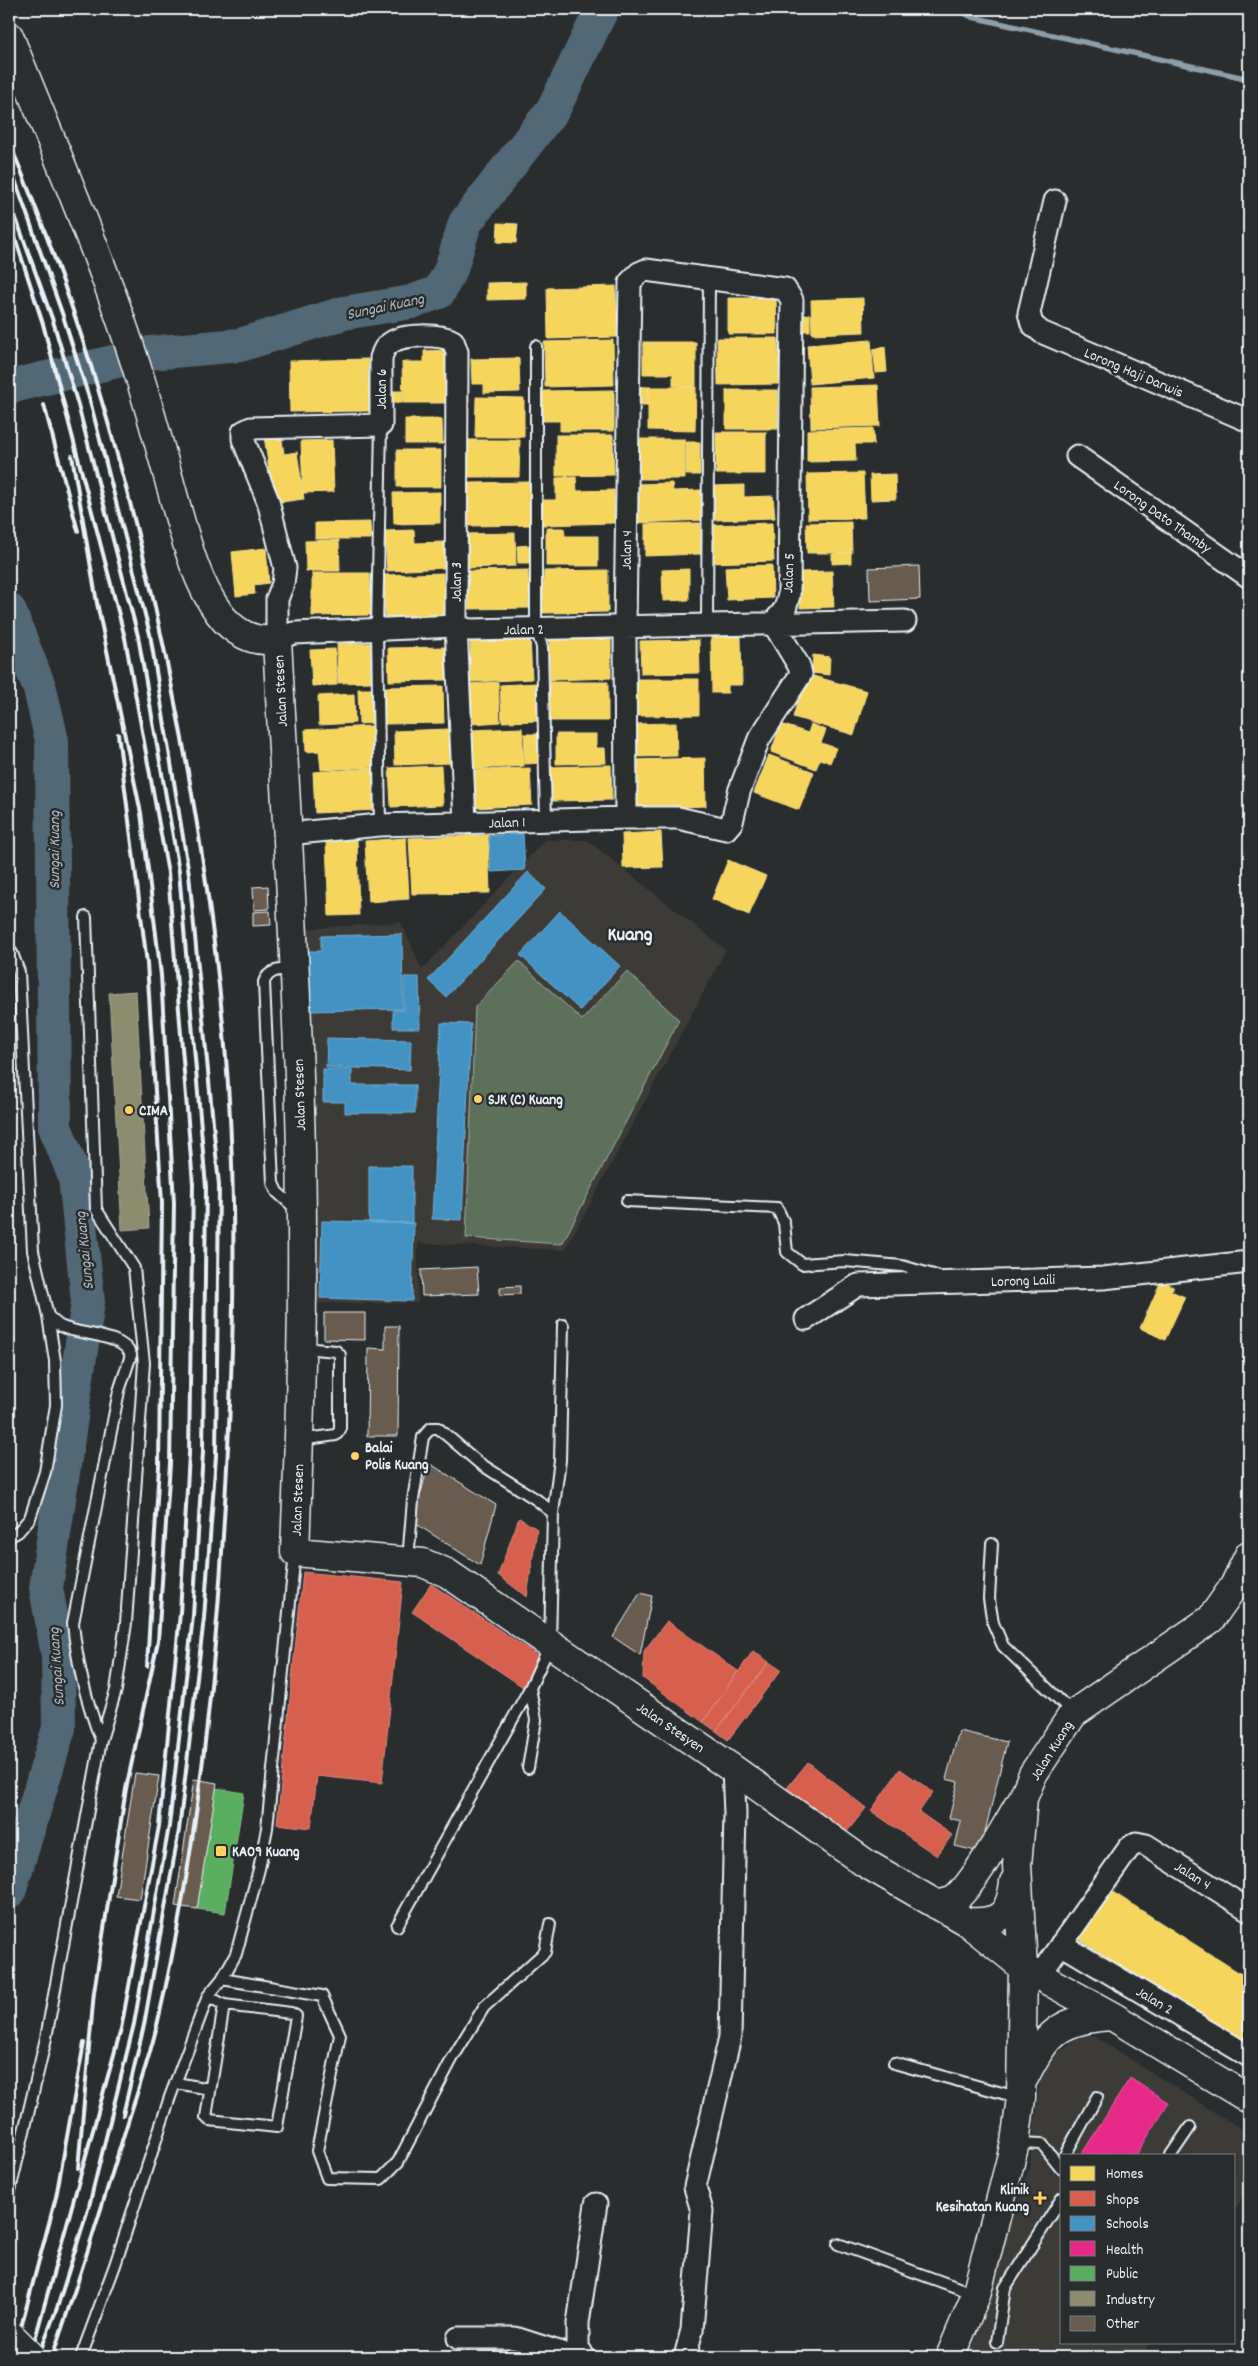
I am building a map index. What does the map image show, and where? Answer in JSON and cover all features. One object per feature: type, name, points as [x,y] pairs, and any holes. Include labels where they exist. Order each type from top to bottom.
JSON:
[{"type":"main road","points":[[9,36],[118,311],[140,378],[189,552],[206,592],[220,614],[240,633],[257,641],[277,639]]},
{"type":"main road","name":"Jalan Stesen","points":[[277,639],[293,968],[302,1214],[299,1440],[295,1552]]},
{"type":"main road","name":"Jalan Stesyen","points":[[295,1552],[423,1563],[447,1573],[733,1769],[865,1863],[966,1922],[1031,1971],[1112,2016],[1249,2099]]},
{"type":"main road","name":"Jalan Kuang","points":[[1022,2089],[1031,1971],[1017,1866],[1022,1798],[1034,1774],[1074,1714],[1211,1619],[1234,1586],[1249,1554]]},
{"type":"main road","points":[[937,1905],[952,1901],[960,1893],[995,1844],[1022,1798]]},
{"type":"main road","points":[[966,1922],[992,1922],[1004,1913],[1010,1906],[1017,1866]]},
{"type":"main road","points":[[950,2357],[976,2295],[1015,2142],[1022,2089],[1040,2048],[1058,2030],[1079,2019],[1112,2016]]},
{"type":"main road","points":[[9,2334],[32,2357]]},
{"type":"street","name":"Lorong Haji Darwis","points":[[1055,200],[1028,313],[1032,324],[1041,332],[1249,420]]},
{"type":"street","name":"Jalan 4","points":[[626,818],[625,627],[630,282],[638,273],[646,270],[709,279]]},
{"type":"street","name":"Jalan 5","points":[[709,279],[785,288],[792,300],[789,595],[785,609],[774,623]]},
{"type":"street","name":"Jalan 6","points":[[277,639],[277,599],[283,584],[285,568],[268,500],[243,440],[243,432],[251,428],[381,426],[381,358],[384,348],[393,340],[434,335],[444,336],[453,341]]},
{"type":"street","name":"Jalan 3","points":[[453,341],[457,352],[456,626],[465,823]]},
{"type":"street","name":"Lorong Dato Thamby","points":[[1077,456],[1249,577]]},
{"type":"street","name":"Jalan 2","points":[[277,639],[294,633],[456,626],[470,630],[904,620]]},
{"type":"street","name":"Jalan 1","points":[[287,834],[380,825],[626,818],[678,818],[726,829],[732,822],[739,792],[760,739],[801,674],[799,666],[774,623]]},
{"type":"street","name":"Lorong Laili","points":[[806,1319],[858,1285],[1103,1278],[1249,1262]]},
{"type":"street","points":[[685,2357],[692,2330],[702,2211],[695,2187],[730,2036],[735,1813],[733,1769]]},
{"type":"street","name":"Jalan 4","points":[[1061,1944],[1129,1848],[1136,1843],[1146,1845],[1249,1910]]},
{"type":"street","name":"Jalan 2","points":[[1061,1944],[1249,2056]]},
{"type":"street","points":[[1031,1971],[1061,1944]]},
{"type":"street","points":[[584,2357],[578,2347],[578,2322],[596,2204]]},
{"type":"street","points":[[458,2338],[515,2338],[574,2357]]},
{"type":"lane","points":[[707,624],[709,279]]},
{"type":"lane","points":[[536,346],[536,628],[542,646],[546,820]]},
{"type":"lane","points":[[380,825],[376,629],[381,426]]},
{"type":"lane","points":[[9,2195],[46,2038],[101,1740],[116,1690],[126,1623],[144,1363],[134,1268],[96,1209],[86,917]]},
{"type":"lane","points":[[9,952],[12,953],[19,972],[33,1251],[48,1316],[55,1361],[56,1406],[45,1472],[30,1518],[18,1532],[9,1537]]},
{"type":"lane","points":[[627,1201],[777,1208],[784,1223],[787,1252],[802,1264],[845,1262],[902,1266],[955,1282]]},
{"type":"lane","points":[[48,1316],[60,1326],[118,1342],[128,1348],[131,1355],[119,1391],[73,1623],[76,1658],[86,1702],[101,1740]]},
{"type":"lane","points":[[397,1926],[530,1688],[550,1645],[553,1513],[560,1460],[563,1325]]},
{"type":"lane","points":[[299,1440],[336,1435],[340,1430],[340,1354],[336,1351],[300,1348]]},
{"type":"lane","points":[[408,1561],[423,1437],[430,1428],[438,1428],[479,1463],[537,1500],[553,1513]]},
{"type":"lane","points":[[992,1544],[989,1599],[993,1623],[1003,1646],[1074,1714]]},
{"type":"lane","points":[[81,2357],[115,2265],[176,2082],[208,1996],[222,1979],[236,1954],[259,1868],[267,1828],[295,1552]]},
{"type":"lane","points":[[528,1768],[536,1720],[530,1688]]},
{"type":"lane","points":[[222,1979],[322,1996],[340,2035],[317,2151],[327,2178],[381,2179],[398,2162],[452,2059],[484,2007],[545,1952],[550,1924]]},
{"type":"lane","points":[[208,1996],[224,2005],[291,2013],[296,2016],[276,2127],[209,2120],[206,2117],[224,2005]]},
{"type":"lane","points":[[894,2063],[1022,2089]]},
{"type":"lane","points":[[176,2082],[210,2089]]},
{"type":"lane","points":[[1066,2154],[1097,2097]]},
{"type":"lane","points":[[1172,2154],[1190,2127]]},
{"type":"lane","points":[[1015,2142],[1042,2144],[1060,2164]]},
{"type":"lane","points":[[997,2342],[1005,2288],[1060,2201]]},
{"type":"lane","points":[[838,2244],[976,2295]]},
{"type":"shaded area","name":"SJK (C) Kuang","points":[[545,840],[587,840],[726,950],[565,1250],[418,1243],[418,1303],[315,1303],[305,929],[401,922],[422,970]]},
{"type":"shaded area","name":"Klinik Kesihatan Kuang","points":[[1086,2031],[1249,2134],[1249,2187],[1236,2207],[1236,2154],[1060,2154],[1060,2344],[1149,2344],[1140,2357],[965,2357],[1029,2169],[1041,2074],[1053,2057]]},
{"type":"green space","points":[[519,961],[582,1020],[627,971],[679,1020],[562,1244],[466,1238],[475,1007]]},
{"type":"building: Homes","points":[[498,223],[518,224],[516,243],[497,242]]},
{"type":"building: Homes","points":[[526,282],[526,299],[487,300],[487,283]]},
{"type":"building: Homes","points":[[616,286],[617,337],[548,339],[547,288]]},
{"type":"building: Homes","points":[[728,298],[776,298],[777,334],[728,334]]},
{"type":"building: Homes","points":[[863,298],[864,332],[812,334],[811,300]]},
{"type":"building: Homes","points":[[810,314],[810,331],[802,331],[801,315]]},
{"type":"building: Homes","points":[[717,338],[778,338],[779,384],[718,385]]},
{"type":"building: Homes","points":[[613,340],[614,385],[545,387],[544,342]]},
{"type":"building: Homes","points":[[871,340],[874,378],[810,384],[807,345]]},
{"type":"building: Homes","points":[[643,342],[696,342],[696,387],[673,386],[673,374],[643,374]]},
{"type":"building: Homes","points":[[885,347],[887,372],[876,373],[873,349]]},
{"type":"building: Homes","points":[[447,350],[448,403],[403,403],[402,362],[424,362],[424,351]]},
{"type":"building: Homes","points":[[519,358],[520,392],[484,393],[484,384],[472,384],[471,359]]},
{"type":"building: Homes","points":[[368,359],[369,411],[290,412],[289,361]]},
{"type":"building: Homes","points":[[878,385],[880,426],[811,428],[810,387]]},
{"type":"building: Homes","points":[[633,386],[648,387],[648,405],[633,405]]},
{"type":"building: Homes","points":[[648,387],[696,387],[695,431],[648,430]]},
{"type":"building: Homes","points":[[614,390],[614,431],[560,431],[560,421],[543,421],[543,391]]},
{"type":"building: Homes","points":[[726,390],[778,390],[778,429],[726,429]]},
{"type":"building: Homes","points":[[391,391],[402,391],[402,403],[392,403]]},
{"type":"building: Homes","points":[[476,397],[524,398],[524,437],[475,437]]},
{"type":"building: Homes","points":[[405,419],[442,419],[443,444],[405,444]]},
{"type":"building: Homes","points":[[873,428],[874,444],[855,444],[856,461],[807,462],[807,430]]},
{"type":"building: Homes","points":[[716,432],[766,432],[766,474],[716,474]]},
{"type":"building: Homes","points":[[281,433],[284,454],[297,452],[304,499],[274,503],[264,436]]},
{"type":"building: Homes","points":[[556,435],[613,435],[614,475],[556,476]]},
{"type":"building: Homes","points":[[635,439],[685,439],[685,479],[635,479]]},
{"type":"building: Homes","points":[[332,440],[334,492],[303,493],[301,441]]},
{"type":"building: Homes","points":[[467,440],[520,440],[519,477],[468,477]]},
{"type":"building: Homes","points":[[686,442],[700,442],[700,475],[686,475]]},
{"type":"building: Homes","points":[[397,450],[441,450],[441,487],[397,487]]},
{"type":"building: Homes","points":[[863,473],[865,518],[808,519],[807,474]]},
{"type":"building: Homes","points":[[895,474],[896,499],[871,500],[870,475]]},
{"type":"building: Homes","points":[[576,477],[577,491],[614,490],[614,523],[543,525],[543,500],[556,500],[556,478]]},
{"type":"building: Homes","points":[[530,482],[531,525],[469,526],[469,483]]},
{"type":"building: Homes","points":[[672,483],[673,491],[702,490],[703,520],[636,523],[635,484]]},
{"type":"building: Homes","points":[[744,485],[744,497],[773,496],[775,518],[714,520],[713,486]]},
{"type":"building: Homes","points":[[440,492],[440,523],[394,524],[393,493]]},
{"type":"building: Homes","points":[[370,522],[371,539],[315,539],[315,523]]},
{"type":"building: Homes","points":[[851,522],[852,553],[807,553],[806,523]]},
{"type":"building: Homes","points":[[700,523],[701,554],[645,556],[645,524]]},
{"type":"building: Homes","points":[[772,523],[774,561],[710,563],[709,525]]},
{"type":"building: Homes","points":[[546,528],[564,528],[565,536],[598,536],[598,566],[546,566]]},
{"type":"building: Homes","points":[[414,530],[415,543],[444,542],[445,568],[387,571],[385,531]]},
{"type":"building: Homes","points":[[515,533],[516,566],[467,568],[466,534]]},
{"type":"building: Homes","points":[[339,540],[340,571],[306,571],[305,541]]},
{"type":"building: Homes","points":[[531,545],[532,563],[518,563],[517,546]]},
{"type":"building: Homes","points":[[266,548],[269,583],[254,585],[255,594],[236,596],[232,552]]},
{"type":"building: Homes","points":[[851,553],[851,563],[832,564],[832,554]]},
{"type":"building: Homes","points":[[772,565],[773,598],[727,600],[725,567]]},
{"type":"building: Homes","points":[[689,569],[689,600],[663,601],[662,570]]},
{"type":"building: Homes","points":[[528,570],[529,608],[469,609],[468,571]]},
{"type":"building: Homes","points":[[608,570],[608,612],[543,613],[544,571]]},
{"type":"building: Homes","points":[[832,571],[834,607],[800,608],[800,572]]},
{"type":"building: Homes","points":[[312,573],[370,573],[371,615],[312,616]]},
{"type":"building: Homes","points":[[443,573],[444,617],[385,618],[384,575]]},
{"type":"building: Homes","points":[[530,635],[532,679],[471,682],[470,637]]},
{"type":"building: Homes","points":[[741,636],[742,685],[728,685],[728,693],[712,693],[711,637]]},
{"type":"building: Homes","points":[[611,637],[611,678],[550,680],[549,638]]},
{"type":"building: Homes","points":[[699,640],[700,673],[641,674],[640,641]]},
{"type":"building: Homes","points":[[370,643],[371,682],[338,683],[337,644]]},
{"type":"building: Homes","points":[[447,647],[447,680],[389,681],[388,648]]},
{"type":"building: Homes","points":[[335,649],[337,685],[312,686],[310,650]]},
{"type":"building: Homes","points":[[813,655],[830,657],[829,675],[812,673]]},
{"type":"building: Homes","points":[[806,674],[867,691],[854,735],[793,717]]},
{"type":"building: Homes","points":[[636,679],[699,679],[699,715],[637,716]]},
{"type":"building: Homes","points":[[498,682],[500,722],[472,724],[470,684]]},
{"type":"building: Homes","points":[[550,682],[608,682],[608,721],[550,721]]},
{"type":"building: Homes","points":[[537,683],[539,721],[502,722],[500,685]]},
{"type":"building: Homes","points":[[443,686],[444,723],[385,724],[385,687]]},
{"type":"building: Homes","points":[[358,689],[372,689],[373,723],[359,724]]},
{"type":"building: Homes","points":[[354,694],[355,723],[319,725],[318,696]]},
{"type":"building: Homes","points":[[676,723],[677,756],[635,757],[634,724]]},
{"type":"building: Homes","points":[[781,724],[808,733],[811,724],[826,730],[821,743],[836,748],[830,763],[820,759],[816,769],[771,752]]},
{"type":"building: Homes","points":[[372,726],[374,767],[321,770],[319,751],[306,752],[305,730]]},
{"type":"building: Homes","points":[[522,728],[524,766],[473,769],[471,730]]},
{"type":"building: Homes","points":[[449,729],[450,763],[395,765],[394,731]]},
{"type":"building: Homes","points":[[524,734],[540,734],[541,763],[525,764]]},
{"type":"building: Homes","points":[[556,734],[596,734],[596,748],[605,748],[606,763],[556,764]]},
{"type":"building: Homes","points":[[769,755],[814,772],[799,810],[754,793]]},
{"type":"building: Homes","points":[[705,758],[706,806],[634,809],[633,760]]},
{"type":"building: Homes","points":[[611,765],[612,800],[552,801],[551,767]]},
{"type":"building: Homes","points":[[441,766],[443,805],[391,807],[389,768]]},
{"type":"building: Homes","points":[[374,768],[377,810],[315,813],[313,772]]},
{"type":"building: Homes","points":[[530,768],[532,805],[474,808],[472,770]]},
{"type":"building: Homes","points":[[661,832],[663,867],[623,868],[622,834]]},
{"type":"building: Homes","points":[[488,835],[490,893],[412,894],[409,838]]},
{"type":"building: Homes","points":[[406,838],[409,899],[368,902],[365,841]]},
{"type":"building: Homes","points":[[357,840],[359,915],[329,916],[326,842]]},
{"type":"building: Homes","points":[[728,860],[766,876],[749,915],[712,899]]},
{"type":"building: Homes","points":[[1161,1281],[1174,1287],[1171,1291],[1185,1297],[1165,1340],[1140,1328]]},
{"type":"building: Homes","points":[[1108,1889],[1249,1979],[1249,2047],[1077,1938]]},
{"type":"building: Shops","points":[[519,1518],[537,1529],[527,1597],[498,1575]]},
{"type":"building: Shops","points":[[303,1572],[403,1582],[382,1783],[317,1776],[311,1828],[277,1824]]},
{"type":"building: Shops","points":[[431,1584],[543,1659],[523,1687],[412,1612]]},
{"type":"building: Shops","points":[[667,1621],[738,1671],[703,1722],[643,1678],[644,1651]]},
{"type":"building: Shops","points":[[753,1651],[769,1662],[716,1731],[703,1722]]},
{"type":"building: Shops","points":[[769,1662],[781,1670],[728,1740],[716,1731]]},
{"type":"building: Shops","points":[[808,1762],[866,1808],[846,1833],[787,1788]]},
{"type":"building: Shops","points":[[900,1769],[933,1792],[919,1812],[952,1835],[937,1856],[871,1811]]},
{"type":"building: Schools","points":[[523,834],[525,870],[491,872],[489,836]]},
{"type":"building: Schools","points":[[528,872],[546,889],[446,997],[428,980]]},
{"type":"building: Schools","points":[[560,911],[620,966],[580,1010],[520,955]]},
{"type":"building: Schools","points":[[402,934],[403,1009],[309,1011],[308,951],[321,951],[321,936]]},
{"type":"building: Schools","points":[[404,977],[419,977],[420,1028],[393,1028],[393,1010],[404,1010]]},
{"type":"building: Schools","points":[[441,1023],[471,1024],[462,1220],[432,1219]]},
{"type":"building: Schools","points":[[327,1038],[411,1040],[410,1070],[326,1067]]},
{"type":"building: Schools","points":[[323,1069],[352,1069],[352,1085],[415,1085],[415,1113],[345,1113],[345,1102],[323,1102]]},
{"type":"building: Schools","points":[[369,1166],[412,1166],[412,1223],[369,1223]]},
{"type":"building: Schools","points":[[322,1221],[414,1223],[412,1301],[320,1298]]},
{"type":"building: Health","points":[[1130,2078],[1169,2103],[1137,2154],[1082,2154]]},
{"type":"building: Public","name":"KA09 Kuang","points":[[216,1788],[244,1793],[225,1913],[197,1909]]},
{"type":"building: Industry","name":"CIMA","points":[[136,991],[149,1228],[122,1230],[109,993]]},
{"type":"building: Other","points":[[919,566],[920,599],[870,601],[869,568]]},
{"type":"building: Other","points":[[268,886],[269,909],[254,910],[253,887]]},
{"type":"building: Other","points":[[270,911],[271,925],[253,926],[253,912]]},
{"type":"building: Other","points":[[477,1267],[479,1294],[422,1296],[421,1270]]},
{"type":"building: Other","points":[[520,1286],[520,1294],[500,1295],[500,1287]]},
{"type":"building: Other","points":[[324,1313],[365,1313],[365,1340],[324,1339]]},
{"type":"building: Other","points":[[385,1326],[399,1326],[398,1436],[367,1436],[368,1348],[385,1349]]},
{"type":"building: Other","points":[[429,1463],[496,1505],[480,1565],[413,1522]]},
{"type":"building: Other","points":[[640,1593],[652,1596],[640,1655],[613,1637]]},
{"type":"building: Other","points":[[959,1731],[1007,1742],[980,1852],[955,1846],[961,1821],[949,1818],[958,1782],[946,1779]]},
{"type":"building: Other","points":[[135,1773],[159,1776],[140,1899],[116,1896]]},
{"type":"building: Other","points":[[194,1779],[217,1783],[197,1909],[175,1906]]},
{"type":"waterway","name":"Sungai Kuang","points":[[9,387],[150,353],[240,345],[344,313],[411,302],[439,292],[451,269],[465,223],[554,108],[602,9]]},
{"type":"waterway","points":[[957,9],[972,17],[1249,79]]},
{"type":"waterway","name":"Sungai Kuang","points":[[9,610],[40,689],[52,741],[55,1127],[75,1177],[88,1302],[46,1588],[58,1655],[59,1728],[9,1892]]},
{"type":"railway","points":[[9,142],[62,278],[85,346],[126,485],[159,627],[191,787],[211,922],[226,1058],[232,1177],[232,1357],[223,1536],[208,1719],[192,1840],[171,1961],[146,2066],[52,2357]]},
{"type":"railway","points":[[9,163],[63,316],[90,401],[150,634],[189,874],[219,1185],[216,1456],[204,1618],[179,1830],[144,2025],[123,2115]]},
{"type":"railway","points":[[9,199],[53,321],[78,405],[138,636],[179,871],[206,1187],[203,1452],[193,1616],[169,1826],[134,2024],[89,2206],[57,2308],[38,2357]]},
{"type":"railway","points":[[10,222],[43,324],[125,638],[168,873],[193,1184],[189,1454],[180,1613],[159,1826],[121,2029],[30,2357]]},
{"type":"railway","points":[[44,405],[78,531]]},
{"type":"railway","points":[[72,456],[97,603],[141,813],[161,975],[174,1203],[170,1464],[158,1641],[126,1789],[94,1992],[78,2168]]},
{"type":"railway","points":[[118,734],[147,963],[162,1203],[159,1466],[147,1666]]},
{"type":"railway","points":[[13,2357],[56,2197],[84,2043]]},
{"type":"place","name":"SJK (C) Kuang","points":[[478,1099]]},
{"type":"place","name":"CIMA","points":[[129,1110]]},
{"type":"place","name":"Balai Polis Kuang","points":[[355,1456]]},
{"type":"place","name":"KA09 Kuang","points":[[221,1851]]},
{"type":"place","name":"Klinik Kesihatan Kuang","points":[[1040,2198]]},
{"type":"district","name":"Kuang","points":[[630,933]]}]
